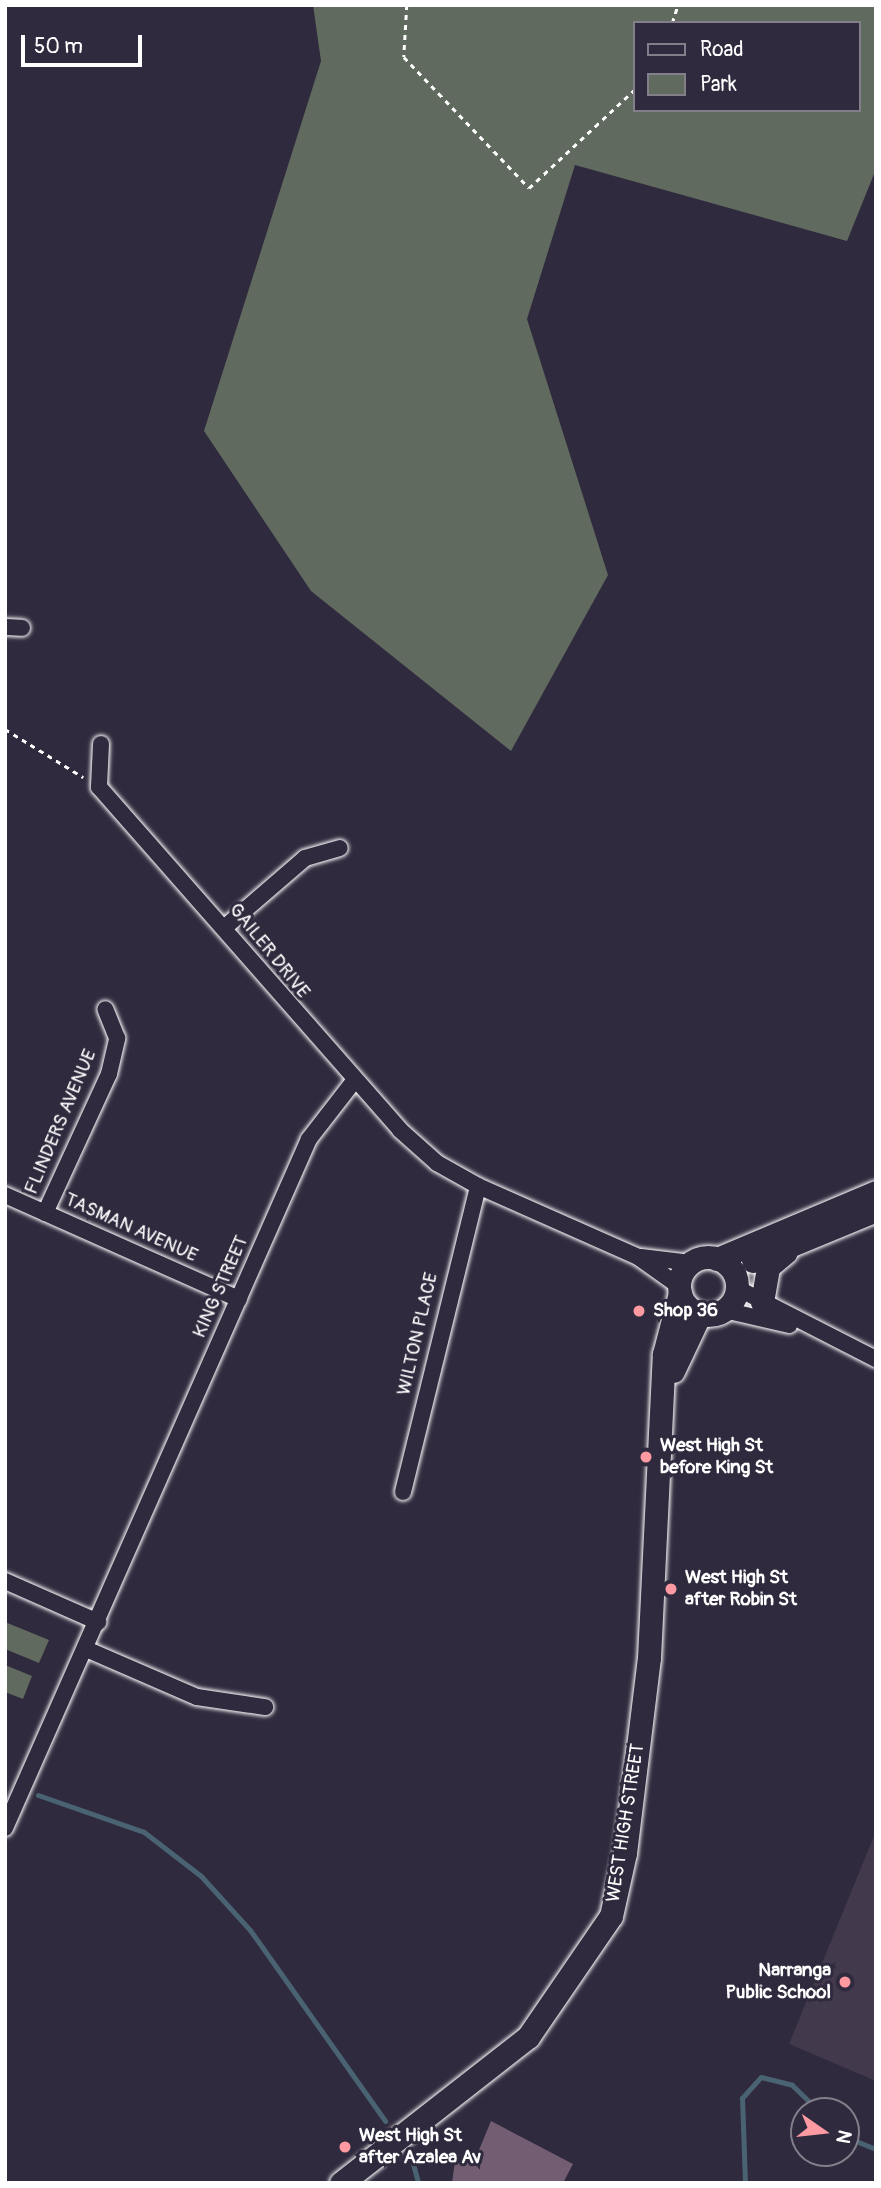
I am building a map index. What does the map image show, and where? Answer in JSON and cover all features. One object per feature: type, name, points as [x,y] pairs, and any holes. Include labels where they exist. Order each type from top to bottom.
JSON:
[{"type":"main road","points":[[876,1192],[717,1259],[691,1263],[680,1289],[700,1314],[724,1310],[737,1283],[755,1259],[786,1252],[876,1210]]},
{"type":"main road","points":[[762,1302],[768,1267],[786,1252]]},
{"type":"main road","points":[[717,1259],[737,1283]]},
{"type":"main road","name":"WEST HIGH STREET","points":[[341,2183],[528,2037],[611,1916],[644,1705],[667,1389],[664,1354],[680,1289]]},
{"type":"main road","name":"WEST HIGH STREET","points":[[667,1389],[700,1314]]},
{"type":"street","points":[[5,627],[22,628]]},
{"type":"street","points":[[99,787],[100,744]]},
{"type":"street","name":"GAILER DRIVE","points":[[99,787],[354,1081]]},
{"type":"street","points":[[224,928],[305,858],[340,848]]},
{"type":"street","name":"FLINDERS AVENUE","points":[[45,1213],[108,1073],[117,1038],[105,1009]]},
{"type":"street","points":[[354,1081],[437,1163],[478,1186],[638,1257],[680,1289]]},
{"type":"street","name":"KING STREET","points":[[5,1829],[309,1139],[354,1081]]},
{"type":"street","name":"WILTON PLACE","points":[[403,1492],[478,1186]]},
{"type":"street","name":"TASMAN AVENUE","points":[[5,1195],[239,1299]]},
{"type":"street","points":[[638,1257],[691,1263]]},
{"type":"street","points":[[737,1283],[762,1302],[815,1333],[876,1359]]},
{"type":"street","points":[[724,1310],[815,1333]]},
{"type":"street","points":[[5,1581],[97,1622]]},
{"type":"street","points":[[86,1649],[197,1697],[265,1707]]},
{"type":"path","points":[[407,5],[404,57],[529,188],[632,92]]},
{"type":"path","points":[[5,729],[99,787]]},
{"type":"shaded area","name":"Narranga Public School","points":[[876,1831],[876,2081],[789,2044]]},
{"type":"green space","points":[[313,5],[876,5],[876,169],[847,241],[575,165],[527,319],[608,575],[511,751],[311,591],[204,431],[321,61]]},
{"type":"green space","points":[[5,1622],[49,1640],[39,1663],[5,1649]]},
{"type":"green space","points":[[5,1665],[32,1676],[23,1699],[5,1692]]},
{"type":"building","points":[[491,2121],[573,2164],[563,2183],[452,2183],[455,2161],[474,2162]]},
{"type":"waterway","points":[[38,1795],[144,1832],[201,1876],[250,1930],[385,2121]]},
{"type":"waterway","points":[[745,2183],[742,2098],[761,2077],[792,2085],[804,2097]]},
{"type":"waterway","points":[[860,2143],[876,2149]]},
{"type":"waterway","points":[[412,2160],[418,2183]]},
{"type":"place","name":"Shop 36","points":[[639,1311]]},
{"type":"place","name":"West High St before King St","points":[[646,1457]]},
{"type":"place","name":"West High St after Robin St","points":[[671,1589]]},
{"type":"place","name":"Narranga Public School","points":[[845,1982]]},
{"type":"place","name":"West High St after Azalea Av","points":[[345,2147]]}]
